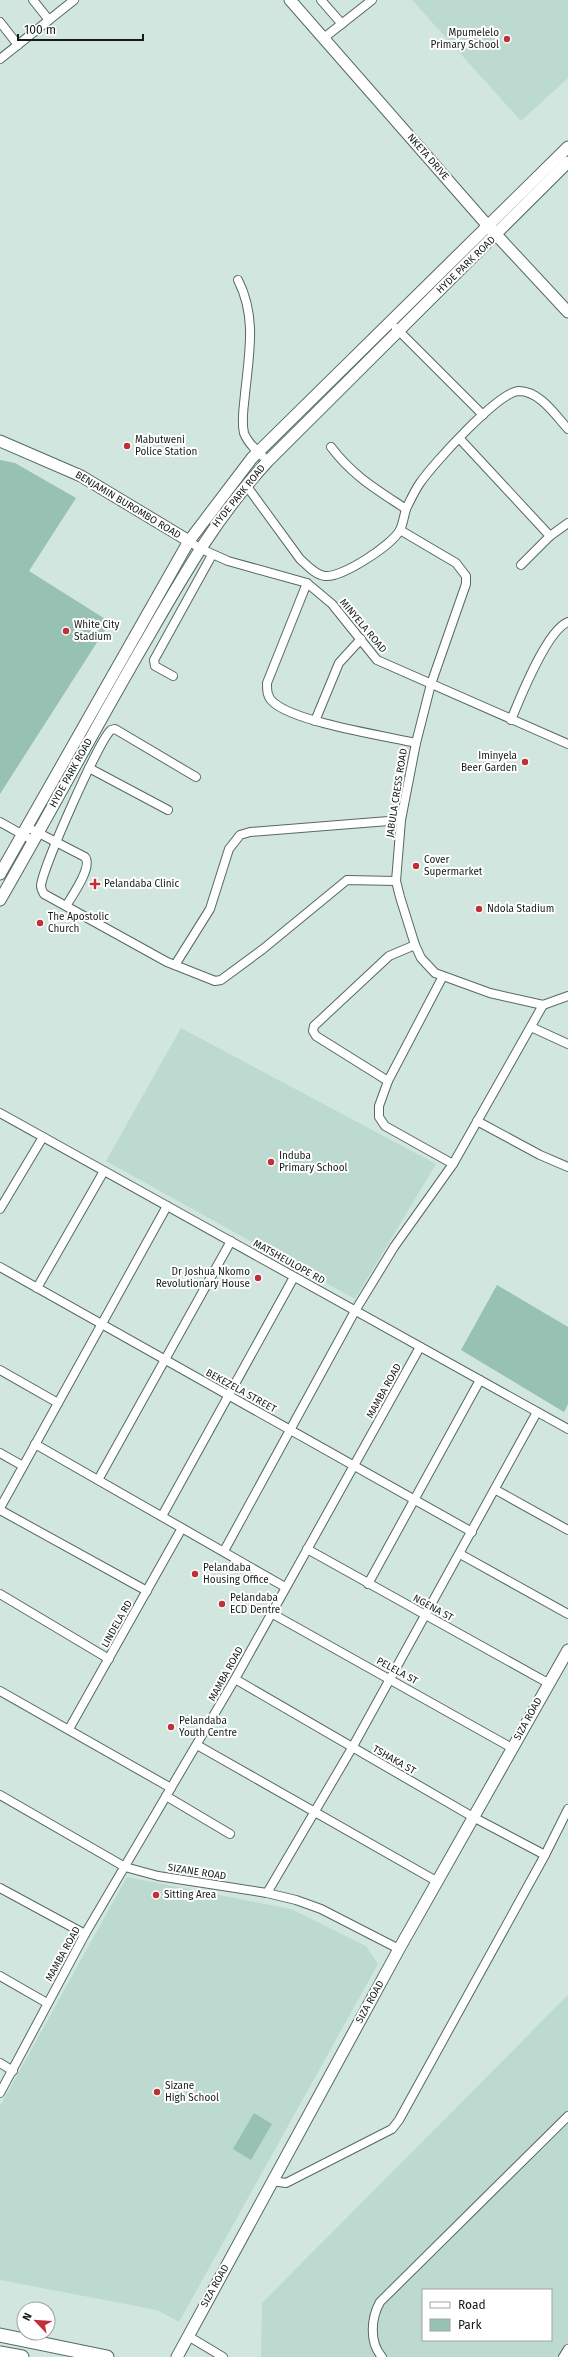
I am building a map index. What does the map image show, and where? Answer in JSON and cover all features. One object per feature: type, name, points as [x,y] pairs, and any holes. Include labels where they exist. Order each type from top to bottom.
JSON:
[{"type":"main road","points":[[0,2335],[107,2357]]},
{"type":"main road","points":[[0,2353],[22,2357]]},
{"type":"street","points":[[33,0],[49,20]]},
{"type":"street","points":[[0,59],[74,0]]},
{"type":"street","name":"NKETA DRIVE","points":[[290,0],[325,37],[496,235],[568,312]]},
{"type":"street","points":[[321,0],[342,24]]},
{"type":"street","points":[[325,37],[368,2]]},
{"type":"street","points":[[0,22],[18,45]]},
{"type":"street","name":"HYDE PARK ROAD","points":[[0,900],[99,722],[200,548],[246,485],[488,226],[568,147]]},
{"type":"street","name":"HYDE PARK ROAD","points":[[0,874],[189,541],[226,491],[258,453],[496,235],[568,162]]},
{"type":"street","points":[[238,280],[247,298],[251,338],[243,417],[244,434],[258,453],[268,461]]},
{"type":"street","points":[[395,326],[483,415]]},
{"type":"street","points":[[246,485],[300,559],[311,569],[323,576],[334,576],[390,542],[400,530],[406,509],[426,474],[483,415],[503,397],[519,391],[534,395],[543,401],[568,429]]},
{"type":"street","points":[[460,439],[550,536]]},
{"type":"street","name":"BENJAMIN BUROMBO ROAD","points":[[0,441],[81,476],[189,541]]},
{"type":"street","points":[[331,447],[346,466],[356,475],[406,509]]},
{"type":"street","points":[[521,565],[550,536],[568,523]]},
{"type":"street","name":"JABULA CRESS ROAD","points":[[400,530],[456,563],[466,576],[466,584],[431,684],[416,743],[401,820],[396,881],[415,946],[427,966],[442,978],[490,993],[543,1005]]},
{"type":"street","points":[[559,530],[568,534]]},
{"type":"street","name":"MINYELA ROAD","points":[[189,541],[212,555],[228,561],[307,583],[332,604],[377,660],[568,744]]},
{"type":"street","points":[[173,676],[155,666],[154,660],[212,555]]},
{"type":"street","points":[[307,583],[267,682],[267,690],[272,701],[278,706],[315,721],[416,743]]},
{"type":"street","points":[[511,720],[537,662],[557,630],[568,622]]},
{"type":"street","points":[[315,721],[339,663],[361,639]]},
{"type":"street","points":[[196,777],[115,730],[108,732],[89,768],[56,842],[41,885],[44,894],[175,965],[209,980],[222,980],[263,949],[347,880],[396,881]]},
{"type":"street","points":[[89,768],[168,810]]},
{"type":"street","points":[[175,965],[210,909],[229,849],[240,835],[250,832],[401,820]]},
{"type":"street","points":[[0,822],[25,831],[36,837],[56,842],[88,860],[88,868],[66,906]]},
{"type":"street","points":[[388,1082],[316,1036],[313,1031],[314,1026],[389,956],[415,946]]},
{"type":"street","points":[[442,978],[388,1082],[379,1106],[379,1117],[385,1126],[452,1164]]},
{"type":"street","points":[[224,1552],[355,1311],[394,1247],[452,1164],[543,1005],[568,996]]},
{"type":"street","points":[[531,1027],[568,1044]]},
{"type":"street","name":"MATSHEULOPE RD","points":[[0,1113],[568,1429]]},
{"type":"street","points":[[477,1121],[540,1155],[568,1167]]},
{"type":"street","points":[[0,1209],[43,1137]]},
{"type":"street","points":[[37,1288],[104,1171]]},
{"type":"street","points":[[147,1591],[0,1509],[167,1206]]},
{"type":"street","points":[[98,1480],[231,1241]]},
{"type":"street","name":"BEKEZELA STREET","points":[[0,1267],[472,1532]]},
{"type":"street","points":[[162,1516],[294,1277]]},
{"type":"street","name":"MAMBA ROAD","points":[[0,2093],[85,1934],[235,1679],[420,1347]]},
{"type":"street","points":[[0,1370],[58,1402]]},
{"type":"street","points":[[368,1584],[416,1500],[480,1380]]},
{"type":"street","points":[[267,1893],[352,1748],[496,1490],[537,1412]]},
{"type":"street","points":[[35,1444],[286,1587]]},
{"type":"street","points":[[0,1453],[23,1466]]},
{"type":"street","points":[[496,1490],[568,1530]]},
{"type":"street","name":"LINDELA RD","points":[[70,1729],[182,1528]]},
{"type":"street","name":"NGENA ST","points":[[307,1549],[548,1683]]},
{"type":"street","points":[[460,1554],[568,1614]]},
{"type":"street","points":[[0,1594],[109,1659]]},
{"type":"street","name":"PELELA ST","points":[[272,1613],[512,1748]]},
{"type":"street","name":"SIZA ROAD","points":[[177,2357],[272,2181],[473,1817],[548,1683],[567,1655]]},
{"type":"street","name":"TSHAKA ST","points":[[235,1679],[473,1817],[545,1855]]},
{"type":"street","points":[[0,1691],[70,1729],[170,1788]]},
{"type":"street","points":[[197,1745],[438,1882]]},
{"type":"street","name":"SIZANE ROAD","points":[[0,1794],[125,1867],[158,1876],[267,1893],[322,1909],[400,1949]]},
{"type":"street","points":[[166,1796],[230,1834]]},
{"type":"street","points":[[272,2181],[286,2183],[392,2129],[407,2108],[545,1855],[568,1809]]},
{"type":"street","points":[[0,1888],[85,1934]]},
{"type":"street","points":[[0,1976],[48,2003]]},
{"type":"street","points":[[0,2063],[13,2071]]},
{"type":"street","points":[[382,2357],[376,2346],[372,2325],[373,2317],[380,2302],[568,2116]]},
{"type":"street","points":[[188,2336],[223,2357]]},
{"type":"street","points":[[563,2357],[568,2349]]},
{"type":"shaded area","name":"Mpumelelo Primary School","points":[[412,0],[568,0],[568,78],[521,121]]},
{"type":"shaded area","name":"Induba Primary School","points":[[181,1028],[436,1164],[355,1299],[106,1161]]},
{"type":"shaded area","name":"Sizane High School","points":[[127,1877],[291,1909],[366,1946],[378,1964],[179,2322],[157,2310],[0,2280],[0,2106]]},
{"type":"shaded area","points":[[568,1995],[568,2357],[261,2357],[262,2303]]},
{"type":"green space","name":"White City Stadium","points":[[0,460],[15,463],[76,498],[29,571],[110,622],[0,794]]},
{"type":"green space","points":[[497,1285],[568,1327],[568,1404],[564,1412],[461,1350]]},
{"type":"green space","points":[[254,2113],[272,2124],[251,2160],[233,2149]]},
{"type":"place","name":"Mpumelelo Primary School","points":[[507,39]]},
{"type":"place","name":"Mabutweni Police Station","points":[[127,446]]},
{"type":"place","name":"White City Stadium","points":[[66,631]]},
{"type":"place","name":"Iminyela Beer Garden","points":[[525,762]]},
{"type":"place","name":"Cover Supermarket","points":[[416,866]]},
{"type":"place","name":"Pelandaba Clinic","points":[[95,884]]},
{"type":"place","name":"Ndola Stadium","points":[[479,909]]},
{"type":"place","name":"The Apostolic Church","points":[[40,923]]},
{"type":"place","name":"Induba Primary School","points":[[271,1162]]},
{"type":"place","name":"Dr Joshua Nkomo Revolutionary House","points":[[258,1278]]},
{"type":"place","name":"Pelandaba Housing Office","points":[[195,1574]]},
{"type":"place","name":"Pelandaba ECD Dentre","points":[[222,1604]]},
{"type":"place","name":"Pelandaba Youth Centre","points":[[171,1727]]},
{"type":"place","name":"Sitting Area","points":[[156,1895]]},
{"type":"place","name":"Sizane High School","points":[[157,2092]]}]
